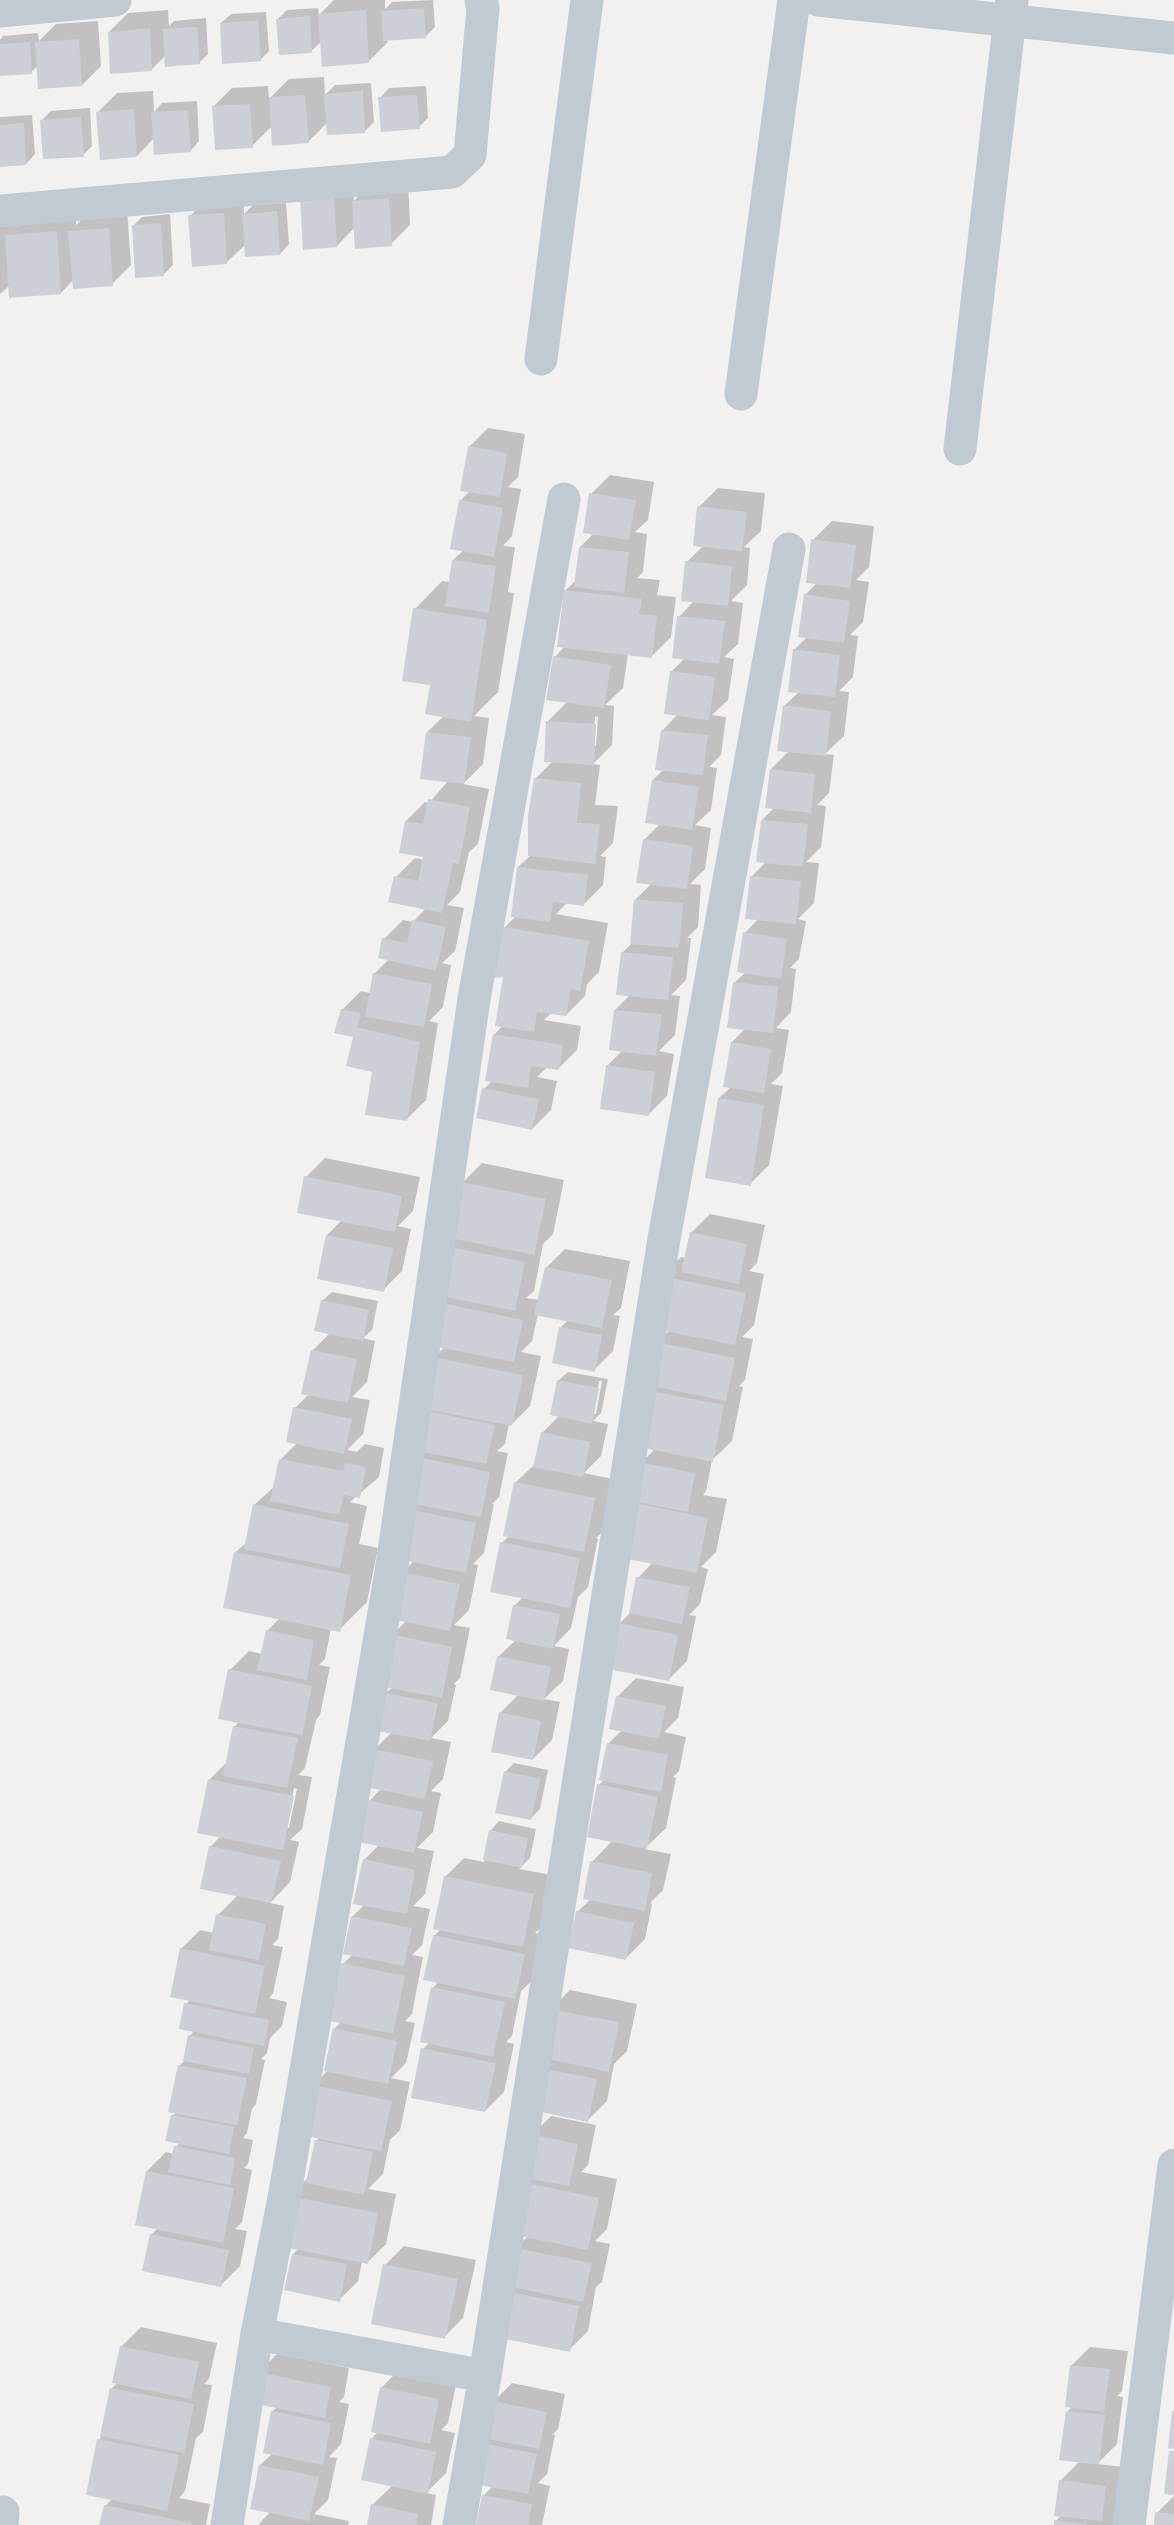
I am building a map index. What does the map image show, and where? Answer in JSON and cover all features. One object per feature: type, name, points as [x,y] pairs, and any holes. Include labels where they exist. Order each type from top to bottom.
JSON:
[{"type":"street","points":[[0,11],[115,0]]},
{"type":"street","points":[[0,211],[452,172],[470,156],[483,8],[481,0]]},
{"type":"street","points":[[541,359],[587,0]]},
{"type":"street","points":[[741,394],[794,0]]},
{"type":"street","points":[[818,0],[1011,10],[1174,38]]},
{"type":"street","points":[[960,449],[1011,10]]},
{"type":"street","points":[[227,2525],[257,2334],[285,2193],[389,1584],[474,999],[564,499]]},
{"type":"street","points":[[459,2525],[485,2376],[664,1239],[789,549]]},
{"type":"street","points":[[1129,2525],[1174,2165]]},
{"type":"street","points":[[257,2334],[485,2376]]},
{"type":"building","points":[[424,8],[426,38],[383,41],[381,11]]},
{"type":"building","points":[[366,10],[369,63],[322,67],[318,14]]},
{"type":"building","points":[[310,16],[312,53],[279,55],[276,19]]},
{"type":"building","points":[[258,20],[261,61],[222,64],[220,23]]},
{"type":"building","points":[[197,27],[200,64],[165,67],[163,29]]},
{"type":"building","points":[[150,28],[152,71],[110,74],[108,32]]},
{"type":"building","points":[[79,39],[82,86],[38,89],[35,42]]},
{"type":"building","points":[[30,42],[32,74],[0,76],[0,44]]},
{"type":"building","points":[[363,91],[365,133],[327,135],[324,94]]},
{"type":"building","points":[[305,95],[309,143],[272,146],[269,97]]},
{"type":"building","points":[[417,95],[420,129],[381,132],[378,97]]},
{"type":"building","points":[[250,104],[253,148],[215,150],[212,106]]},
{"type":"building","points":[[134,109],[137,157],[100,160],[96,112]]},
{"type":"building","points":[[188,110],[191,152],[154,155],[151,112]]},
{"type":"building","points":[[81,117],[84,157],[43,159],[40,120]]},
{"type":"building","points":[[24,123],[26,165],[0,167],[0,125]]},
{"type":"building","points":[[334,196],[337,247],[303,250],[300,198]]},
{"type":"building","points":[[389,198],[392,246],[355,249],[352,201]]},
{"type":"building","points":[[277,211],[280,255],[245,257],[242,214]]},
{"type":"building","points":[[224,213],[227,264],[192,267],[188,215]]},
{"type":"building","points":[[161,223],[164,276],[135,278],[132,225]]},
{"type":"building","points":[[109,228],[113,286],[73,289],[68,231]]},
{"type":"building","points":[[57,231],[61,294],[9,298],[5,235]]},
{"type":"building","points":[[468,446],[507,453],[500,497],[460,491]]},
{"type":"building","points":[[589,493],[636,500],[629,540],[583,533]]},
{"type":"building","points":[[459,500],[503,508],[494,557],[450,549]]},
{"type":"building","points":[[697,506],[747,512],[742,551],[693,546]]},
{"type":"building","points":[[811,539],[856,545],[850,588],[806,583]]},
{"type":"building","points":[[579,547],[629,552],[624,593],[574,587]]},
{"type":"building","points":[[452,560],[496,566],[489,613],[445,606]]},
{"type":"building","points":[[685,561],[732,566],[728,606],[681,601]]},
{"type":"building","points":[[564,590],[642,599],[639,614],[657,616],[652,658],[557,647]]},
{"type":"building","points":[[804,594],[850,601],[844,643],[798,637]]},
{"type":"building","points":[[413,608],[487,620],[471,722],[425,714],[430,685],[402,681]]},
{"type":"building","points":[[677,616],[725,621],[719,664],[672,658]]},
{"type":"building","points":[[793,649],[840,655],[835,697],[788,692]]},
{"type":"building","points":[[553,656],[611,665],[604,708],[546,700]]},
{"type":"building","points":[[670,671],[715,677],[709,720],[664,714]]},
{"type":"building","points":[[783,705],[831,711],[826,756],[777,751]]},
{"type":"building","points":[[546,721],[596,724],[594,765],[544,762]]},
{"type":"building","points":[[661,730],[708,735],[703,775],[655,770]]},
{"type":"building","points":[[426,732],[471,737],[464,784],[420,779]]},
{"type":"building","points":[[770,769],[815,774],[811,813],[765,808]]},
{"type":"building","points":[[534,778],[581,783],[577,823],[600,824],[595,864],[528,856],[528,816]]},
{"type":"building","points":[[652,780],[699,787],[692,830],[645,823]]},
{"type":"building","points":[[428,799],[470,807],[459,864],[453,863],[442,913],[388,902],[394,876],[418,881],[423,857],[399,853],[405,821],[423,824]]},
{"type":"building","points":[[761,820],[808,824],[803,867],[756,862]]},
{"type":"building","points":[[643,839],[693,846],[687,889],[636,883]]},
{"type":"building","points":[[517,867],[588,875],[584,906],[553,902],[550,922],[511,917]]},
{"type":"building","points":[[750,876],[801,881],[796,924],[745,919]]},
{"type":"building","points":[[634,899],[683,903],[679,948],[630,944]]},
{"type":"building","points":[[412,920],[446,927],[436,971],[378,958],[382,938],[407,943]]},
{"type":"building","points":[[503,927],[589,941],[580,992],[571,988],[566,1016],[537,1012],[534,1032],[495,1026],[503,977],[494,978]]},
{"type":"building","points":[[743,932],[787,939],[781,979],[737,972]]},
{"type":"building","points":[[621,952],[673,957],[668,1000],[616,995]]},
{"type":"building","points":[[373,973],[432,984],[424,1027],[365,1017]]},
{"type":"building","points":[[733,982],[778,987],[773,1033],[727,1028]]},
{"type":"building","points":[[341,1009],[361,1013],[357,1027],[420,1042],[407,1121],[365,1115],[372,1072],[346,1066],[353,1037],[334,1033]]},
{"type":"building","points":[[614,1010],[662,1014],[656,1056],[609,1050]]},
{"type":"building","points":[[493,1034],[563,1045],[559,1070],[531,1066],[528,1088],[485,1081]]},
{"type":"building","points":[[731,1042],[771,1049],[764,1093],[723,1087]]},
{"type":"building","points":[[606,1065],[655,1072],[649,1116],[600,1109]]},
{"type":"building","points":[[482,1088],[539,1099],[532,1130],[476,1118]]},
{"type":"building","points":[[718,1098],[764,1105],[751,1186],[705,1178]]},
{"type":"building","points":[[304,1176],[402,1196],[395,1232],[297,1213]]},
{"type":"building","points":[[461,1182],[546,1199],[534,1255],[450,1238]]},
{"type":"building","points":[[690,1232],[747,1244],[739,1284],[681,1272]]},
{"type":"building","points":[[326,1235],[393,1248],[384,1292],[317,1279]]},
{"type":"building","points":[[446,1246],[525,1262],[515,1311],[435,1295]]},
{"type":"building","points":[[545,1267],[612,1280],[602,1328],[534,1315]]},
{"type":"building","points":[[661,1276],[746,1293],[735,1345],[650,1328]]},
{"type":"building","points":[[321,1300],[369,1310],[363,1341],[314,1331]]},
{"type":"building","points":[[437,1302],[523,1320],[514,1362],[427,1345]]},
{"type":"building","points":[[559,1327],[602,1335],[595,1372],[552,1363]]},
{"type":"building","points":[[656,1342],[735,1358],[726,1401],[647,1385]]},
{"type":"building","points":[[311,1350],[357,1359],[348,1403],[301,1394]]},
{"type":"building","points":[[433,1357],[523,1375],[512,1426],[422,1408]]},
{"type":"building","points":[[557,1380],[599,1388],[592,1424],[550,1415]]},
{"type":"building","points":[[646,1390],[724,1405],[713,1462],[634,1446]]},
{"type":"building","points":[[293,1407],[352,1419],[344,1454],[286,1442]]},
{"type":"building","points":[[426,1411],[495,1425],[486,1464],[418,1451]]},
{"type":"building","points":[[541,1432],[590,1442],[583,1477],[533,1467]]},
{"type":"building","points":[[418,1457],[490,1472],[481,1517],[409,1503]]},
{"type":"building","points":[[279,1459],[343,1471],[345,1463],[366,1467],[360,1498],[344,1495],[339,1515],[270,1501]]},
{"type":"building","points":[[639,1462],[695,1473],[688,1512],[632,1501]]},
{"type":"building","points":[[514,1482],[595,1498],[584,1552],[503,1536]]},
{"type":"building","points":[[630,1502],[708,1518],[697,1573],[618,1557]]},
{"type":"building","points":[[253,1504],[349,1524],[340,1568],[244,1549]]},
{"type":"building","points":[[407,1509],[476,1523],[466,1573],[397,1559]]},
{"type":"building","points":[[500,1542],[580,1558],[570,1608],[490,1592]]},
{"type":"building","points":[[234,1552],[351,1575],[340,1632],[223,1608]]},
{"type":"building","points":[[401,1572],[460,1584],[450,1631],[391,1619]]},
{"type":"building","points":[[636,1577],[690,1587],[682,1624],[629,1613]]},
{"type":"building","points":[[513,1605],[560,1614],[553,1649],[506,1639]]},
{"type":"building","points":[[617,1623],[678,1635],[669,1681],[608,1669]]},
{"type":"building","points":[[266,1630],[314,1640],[307,1680],[257,1670]]},
{"type":"building","points":[[390,1634],[452,1647],[442,1698],[379,1686]]},
{"type":"building","points":[[497,1656],[551,1667],[544,1701],[490,1690]]},
{"type":"building","points":[[228,1669],[312,1686],[302,1735],[218,1719]]},
{"type":"building","points":[[385,1693],[438,1703],[430,1741],[378,1731]]},
{"type":"building","points":[[616,1696],[666,1706],[659,1739],[609,1729]]},
{"type":"building","points":[[499,1712],[541,1721],[533,1760],[491,1752]]},
{"type":"building","points":[[233,1726],[298,1738],[287,1788],[223,1776]]},
{"type":"building","points":[[607,1743],[668,1755],[661,1792],[599,1780]]},
{"type":"building","points":[[373,1749],[433,1761],[425,1799],[365,1787]]},
{"type":"building","points":[[504,1771],[540,1779],[531,1820],[495,1813]]},
{"type":"building","points":[[208,1779],[294,1796],[283,1850],[197,1833]]},
{"type":"building","points":[[597,1784],[658,1797],[647,1849],[587,1837]]},
{"type":"building","points":[[367,1800],[423,1812],[414,1853],[358,1842]]},
{"type":"building","points":[[489,1830],[528,1838],[522,1868],[483,1860]]},
{"type":"building","points":[[209,1846],[281,1861],[271,1903],[200,1889]]},
{"type":"building","points":[[363,1859],[415,1870],[407,1914],[353,1904]]},
{"type":"building","points":[[590,1861],[652,1873],[645,1911],[583,1899]]},
{"type":"building","points":[[444,1876],[534,1894],[523,1947],[433,1929]]},
{"type":"building","points":[[576,1911],[634,1923],[626,1960],[568,1948]]},
{"type":"building","points":[[216,1914],[266,1924],[259,1960],[209,1950]]},
{"type":"building","points":[[351,1916],[412,1928],[404,1966],[343,1954]]},
{"type":"building","points":[[433,1935],[525,1954],[515,1999],[423,1980]]},
{"type":"building","points":[[180,1948],[265,1966],[255,2014],[170,1997]]},
{"type":"building","points":[[341,1963],[405,1976],[393,2034],[330,2021]]},
{"type":"building","points":[[431,1987],[505,2002],[493,2057],[420,2042]]},
{"type":"building","points":[[184,2003],[269,2020],[264,2046],[179,2029]]},
{"type":"building","points":[[549,2009],[619,2022],[609,2072],[539,2057]]},
{"type":"building","points":[[333,2028],[397,2041],[388,2084],[324,2071]]},
{"type":"building","points":[[188,2035],[254,2048],[249,2074],[183,2061]]},
{"type":"building","points":[[421,2048],[496,2063],[485,2112],[411,2098]]},
{"type":"building","points":[[178,2065],[247,2078],[237,2125],[168,2112]]},
{"type":"building","points":[[540,2068],[597,2079],[588,2122],[532,2110]]},
{"type":"building","points":[[312,2085],[392,2101],[381,2151],[301,2135]]},
{"type":"building","points":[[171,2115],[234,2127],[229,2154],[165,2141]]},
{"type":"building","points":[[530,2134],[578,2144],[569,2186],[521,2177]]},
{"type":"building","points":[[315,2140],[373,2152],[364,2195],[306,2183]]},
{"type":"building","points":[[174,2146],[235,2158],[230,2185],[168,2172]]},
{"type":"building","points":[[146,2171],[234,2188],[223,2243],[135,2225]]},
{"type":"building","points":[[521,2182],[599,2198],[588,2250],[510,2234]]},
{"type":"building","points":[[288,2196],[378,2213],[368,2264],[278,2246]]},
{"type":"building","points":[[150,2234],[229,2250],[221,2287],[142,2271]]},
{"type":"building","points":[[515,2248],[592,2263],[583,2302],[507,2286]]},
{"type":"building","points":[[292,2254],[347,2264],[340,2302],[284,2290]]},
{"type":"building","points":[[383,2264],[458,2279],[445,2339],[371,2324]]},
{"type":"building","points":[[505,2291],[579,2306],[570,2352],[495,2337]]},
{"type":"building","points":[[120,2346],[199,2362],[191,2399],[112,2383]]},
{"type":"building","points":[[1070,2365],[1110,2369],[1104,2412],[1065,2407]]},
{"type":"building","points":[[257,2372],[331,2387],[325,2418],[251,2403]]},
{"type":"building","points":[[380,2387],[439,2399],[430,2444],[371,2432]]},
{"type":"building","points":[[110,2388],[194,2404],[184,2453],[100,2436]]},
{"type":"building","points":[[492,2401],[547,2412],[539,2449],[484,2438]]},
{"type":"building","points":[[271,2411],[331,2423],[323,2465],[263,2453]]},
{"type":"building","points":[[1066,2411],[1105,2415],[1099,2465],[1059,2460]]},
{"type":"building","points":[[1172,2411],[1174,2411],[1174,2449],[1168,2448]]},
{"type":"building","points":[[370,2438],[436,2452],[428,2494],[361,2480]]},
{"type":"building","points":[[97,2439],[179,2455],[167,2511],[86,2495]]},
{"type":"building","points":[[482,2443],[537,2454],[528,2494],[474,2484]]},
{"type":"building","points":[[1169,2451],[1174,2451],[1174,2495],[1164,2494]]},
{"type":"building","points":[[259,2465],[319,2477],[309,2521],[250,2509]]},
{"type":"building","points":[[1059,2480],[1106,2486],[1102,2521],[1054,2516]]},
{"type":"building","points":[[482,2495],[532,2504],[528,2525],[476,2525]]},
{"type":"building","points":[[371,2504],[418,2514],[416,2525],[367,2525]]},
{"type":"building","points":[[104,2505],[192,2523],[191,2525],[99,2525]]},
{"type":"building","points":[[1155,2512],[1174,2514],[1174,2525],[1154,2525]]},
{"type":"building","points":[[1054,2520],[1086,2524],[1086,2525],[1054,2525]]}]
